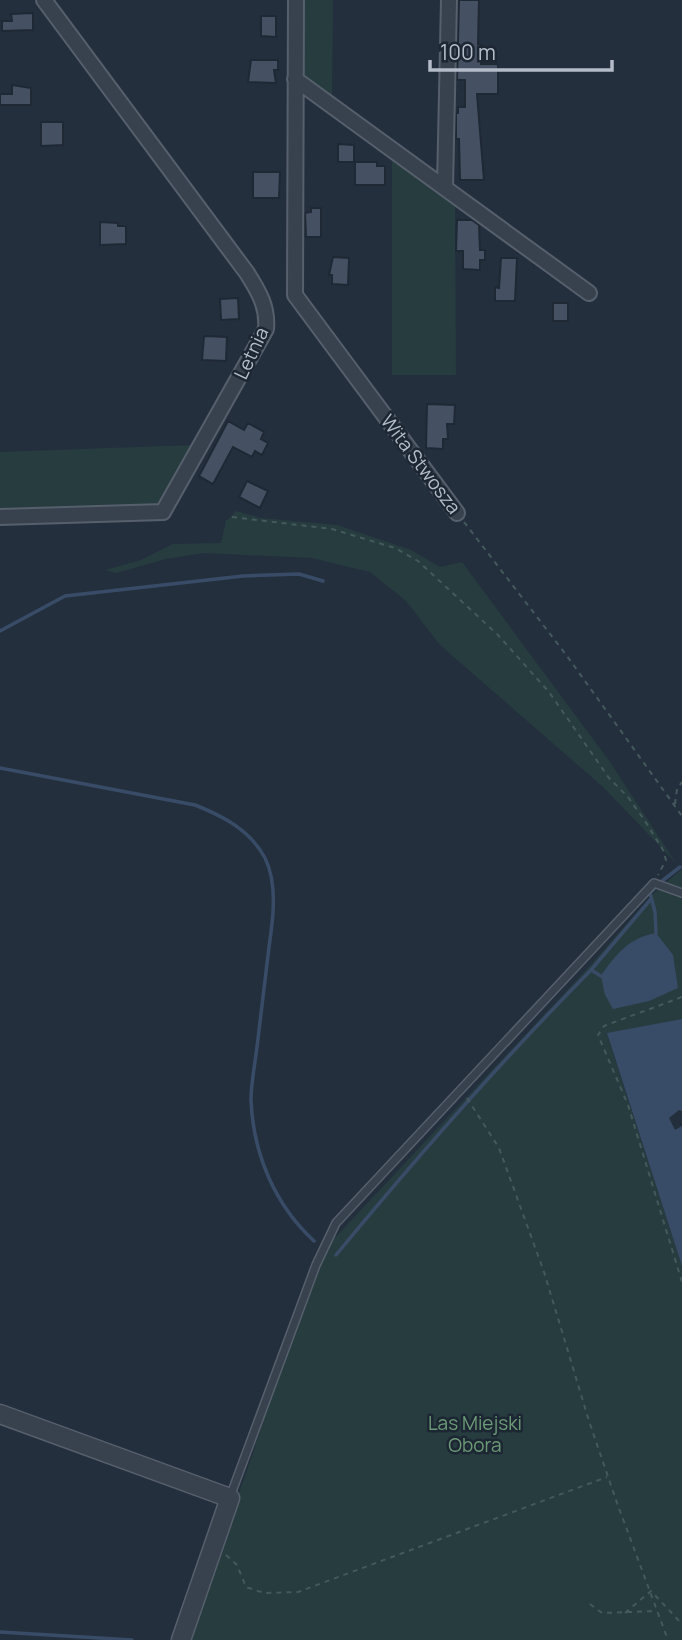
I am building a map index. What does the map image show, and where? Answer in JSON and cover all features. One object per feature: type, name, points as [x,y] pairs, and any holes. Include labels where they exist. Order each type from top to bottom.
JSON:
[{"type":"street","name":"Letnia","points":[[0,517],[163,512],[242,373],[265,329],[267,317],[261,295],[247,273],[44,0]]},
{"type":"street","name":"Wita Stwosza","points":[[296,0],[295,295],[457,513]]},
{"type":"street","points":[[445,187],[449,0]]},
{"type":"street","points":[[295,79],[589,293]]},
{"type":"street","points":[[0,1414],[230,1498],[181,1640]]},
{"type":"lane","points":[[230,1498],[312,1276],[336,1223],[654,883],[682,893]]},
{"type":"path","name":"Wita Stwosza","points":[[457,513],[567,656],[682,816]]},
{"type":"path","points":[[232,517],[332,529],[396,548],[418,561],[498,635],[549,692],[609,778],[628,797],[663,850],[666,860],[654,883]]},
{"type":"path","points":[[675,807],[677,789],[682,782]]},
{"type":"path","points":[[682,997],[604,1026],[598,1035],[628,1105],[682,1282]]},
{"type":"path","points":[[465,1096],[471,1101],[499,1148],[544,1272],[607,1476],[668,1640]]},
{"type":"path","points":[[223,1552],[237,1565],[246,1587],[264,1593],[298,1592],[607,1476]]},
{"type":"path","points":[[625,1613],[651,1591]]},
{"type":"path","points":[[651,1591],[682,1624]]},
{"type":"path","points":[[590,1604],[602,1613],[658,1611]]},
{"type":"green space","points":[[298,0],[333,0],[332,100],[299,71]]},
{"type":"green space","points":[[392,155],[455,201],[456,375],[392,375]]},
{"type":"green space","points":[[193,445],[156,507],[0,510],[0,452]]},
{"type":"green space","points":[[236,511],[261,518],[337,525],[411,550],[440,567],[462,562],[610,762],[676,863],[603,787],[440,645],[406,601],[370,572],[312,558],[204,553],[166,559],[116,573],[105,570],[141,560],[173,544],[221,543],[226,521]]},
{"type":"green space","name":"Las Miejski Obora","points":[[682,869],[682,1019],[607,1034],[682,1266],[682,1640],[188,1640],[253,1453],[315,1259],[587,969],[653,894]]},
{"type":"water","points":[[656,933],[673,955],[678,988],[649,1001],[613,1009],[605,995],[601,976],[624,948],[638,938]]},
{"type":"water","points":[[682,1019],[682,1111],[679,1110],[669,1118],[675,1130],[682,1126],[682,1266],[607,1033]]},
{"type":"building","points":[[459,0],[479,0],[478,44],[481,45],[481,64],[498,64],[498,94],[477,94],[484,180],[460,180],[456,113],[458,107],[465,107],[465,80],[457,80]]},
{"type":"building","points":[[33,13],[33,30],[2,31],[2,21],[12,21],[11,14]]},
{"type":"building","points":[[261,16],[276,16],[276,37],[261,36]]},
{"type":"building","points":[[251,60],[278,60],[278,70],[274,70],[276,83],[248,82]]},
{"type":"building","points":[[12,85],[31,88],[31,105],[0,105],[0,94],[12,94]]},
{"type":"building","points":[[41,122],[63,122],[63,145],[41,146]]},
{"type":"building","points":[[338,144],[354,145],[354,162],[338,162]]},
{"type":"building","points":[[355,162],[377,162],[377,166],[385,166],[385,185],[355,185]]},
{"type":"building","points":[[253,172],[280,172],[279,198],[253,198]]},
{"type":"building","points":[[311,208],[321,208],[321,237],[306,237],[305,213],[311,212]]},
{"type":"building","points":[[457,220],[472,220],[479,225],[480,250],[485,250],[485,260],[480,260],[480,270],[463,269],[463,251],[456,251]]},
{"type":"building","points":[[100,222],[126,226],[126,244],[100,245]]},
{"type":"building","points":[[333,257],[349,258],[348,285],[332,284],[332,275],[329,275]]},
{"type":"building","points":[[501,258],[517,258],[515,301],[495,301],[495,287],[499,288]]},
{"type":"building","points":[[238,298],[239,319],[221,320],[220,299]]},
{"type":"building","points":[[553,303],[568,303],[568,321],[553,321]]},
{"type":"building","points":[[204,336],[227,337],[226,361],[202,360]]},
{"type":"building","points":[[427,404],[455,405],[454,424],[447,424],[448,439],[443,439],[443,449],[426,448]]},
{"type":"building","points":[[228,421],[244,430],[248,423],[264,432],[261,439],[268,443],[262,455],[255,451],[252,457],[233,447],[213,484],[199,476]]},
{"type":"building","points":[[247,481],[268,491],[260,508],[239,497]]},
{"type":"waterway","points":[[0,631],[65,596],[243,576],[299,574],[323,581]]},
{"type":"waterway","points":[[0,768],[195,805],[235,825],[259,848],[272,879],[273,902],[252,1087],[253,1120],[262,1159],[277,1195],[300,1227],[314,1241]]},
{"type":"waterway","points":[[662,881],[680,867]]},
{"type":"waterway","points":[[654,889],[650,893],[655,912],[656,933]]},
{"type":"waterway","points":[[591,970],[651,899]]},
{"type":"waterway","points":[[336,1255],[460,1110],[558,1004],[591,970],[601,976]]},
{"type":"waterway","points":[[0,1632],[132,1640]]}]
